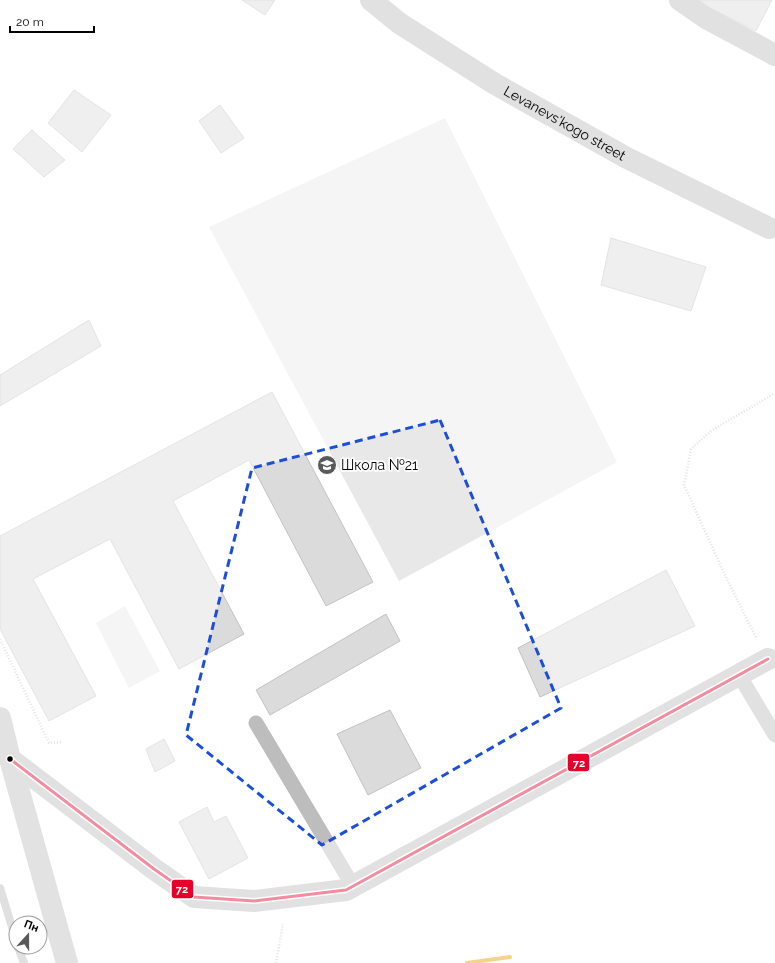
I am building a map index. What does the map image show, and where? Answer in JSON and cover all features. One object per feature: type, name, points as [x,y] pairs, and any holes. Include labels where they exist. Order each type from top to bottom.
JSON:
[{"type":"street","name":"Levanevs'kogo street","points":[[371,0],[399,23],[495,84],[627,158],[769,228]]},
{"type":"street","points":[[680,0],[706,18],[775,55]]},
{"type":"street","points":[[10,759],[154,869],[194,897],[254,901],[346,890],[771,657]]},
{"type":"street","points":[[0,718],[67,963]]},
{"type":"lane","points":[[739,675],[775,735]]},
{"type":"lane","points":[[256,723],[353,886]]},
{"type":"path","points":[[771,657],[724,573],[684,485],[692,449],[711,431],[775,393]]},
{"type":"path","points":[[0,639],[49,742],[62,742]]},
{"type":"path","points":[[276,963],[287,897]]},
{"type":"highlighted area","points":[[440,420],[561,708],[322,845],[186,735],[252,468]]},
{"type":"shaded area","points":[[445,118],[617,462],[399,581],[209,227]]},
{"type":"shaded area","points":[[125,606],[160,671],[129,688],[96,623]]},
{"type":"building","points":[[242,0],[275,0],[265,15]]},
{"type":"building","points":[[701,0],[772,0],[756,31],[700,3]]},
{"type":"building","points":[[74,90],[111,115],[82,152],[48,123]]},
{"type":"building","points":[[220,105],[244,138],[221,153],[199,121]]},
{"type":"building","points":[[32,130],[65,160],[44,177],[13,149]]},
{"type":"building","points":[[611,238],[706,267],[691,311],[601,285]]},
{"type":"building","points":[[89,320],[101,346],[0,406],[0,375]]},
{"type":"building","points":[[272,392],[373,582],[326,606],[249,460],[173,501],[244,634],[179,669],[110,539],[33,579],[96,696],[49,721],[0,629],[0,536]]},
{"type":"building","points":[[666,570],[695,626],[540,697],[518,648]]},
{"type":"building","points":[[386,614],[400,641],[270,715],[256,690]]},
{"type":"building","points":[[390,710],[421,768],[368,795],[337,734]]},
{"type":"building","points":[[164,739],[175,761],[155,772],[146,749]]},
{"type":"building","points":[[207,807],[214,822],[226,816],[248,858],[209,879],[179,822]]},
{"type":"waterway","points":[[0,888],[8,915]]},
{"type":"waterway","points":[[21,955],[24,963]]},
{"type":"transit line","name":"72","points":[[10,759],[154,869],[194,897],[254,901],[346,890],[768,659]]},
{"type":"transit line","points":[[467,963],[510,957]]},
{"type":"place","name":"Школа №21","points":[[327,465]]}]
